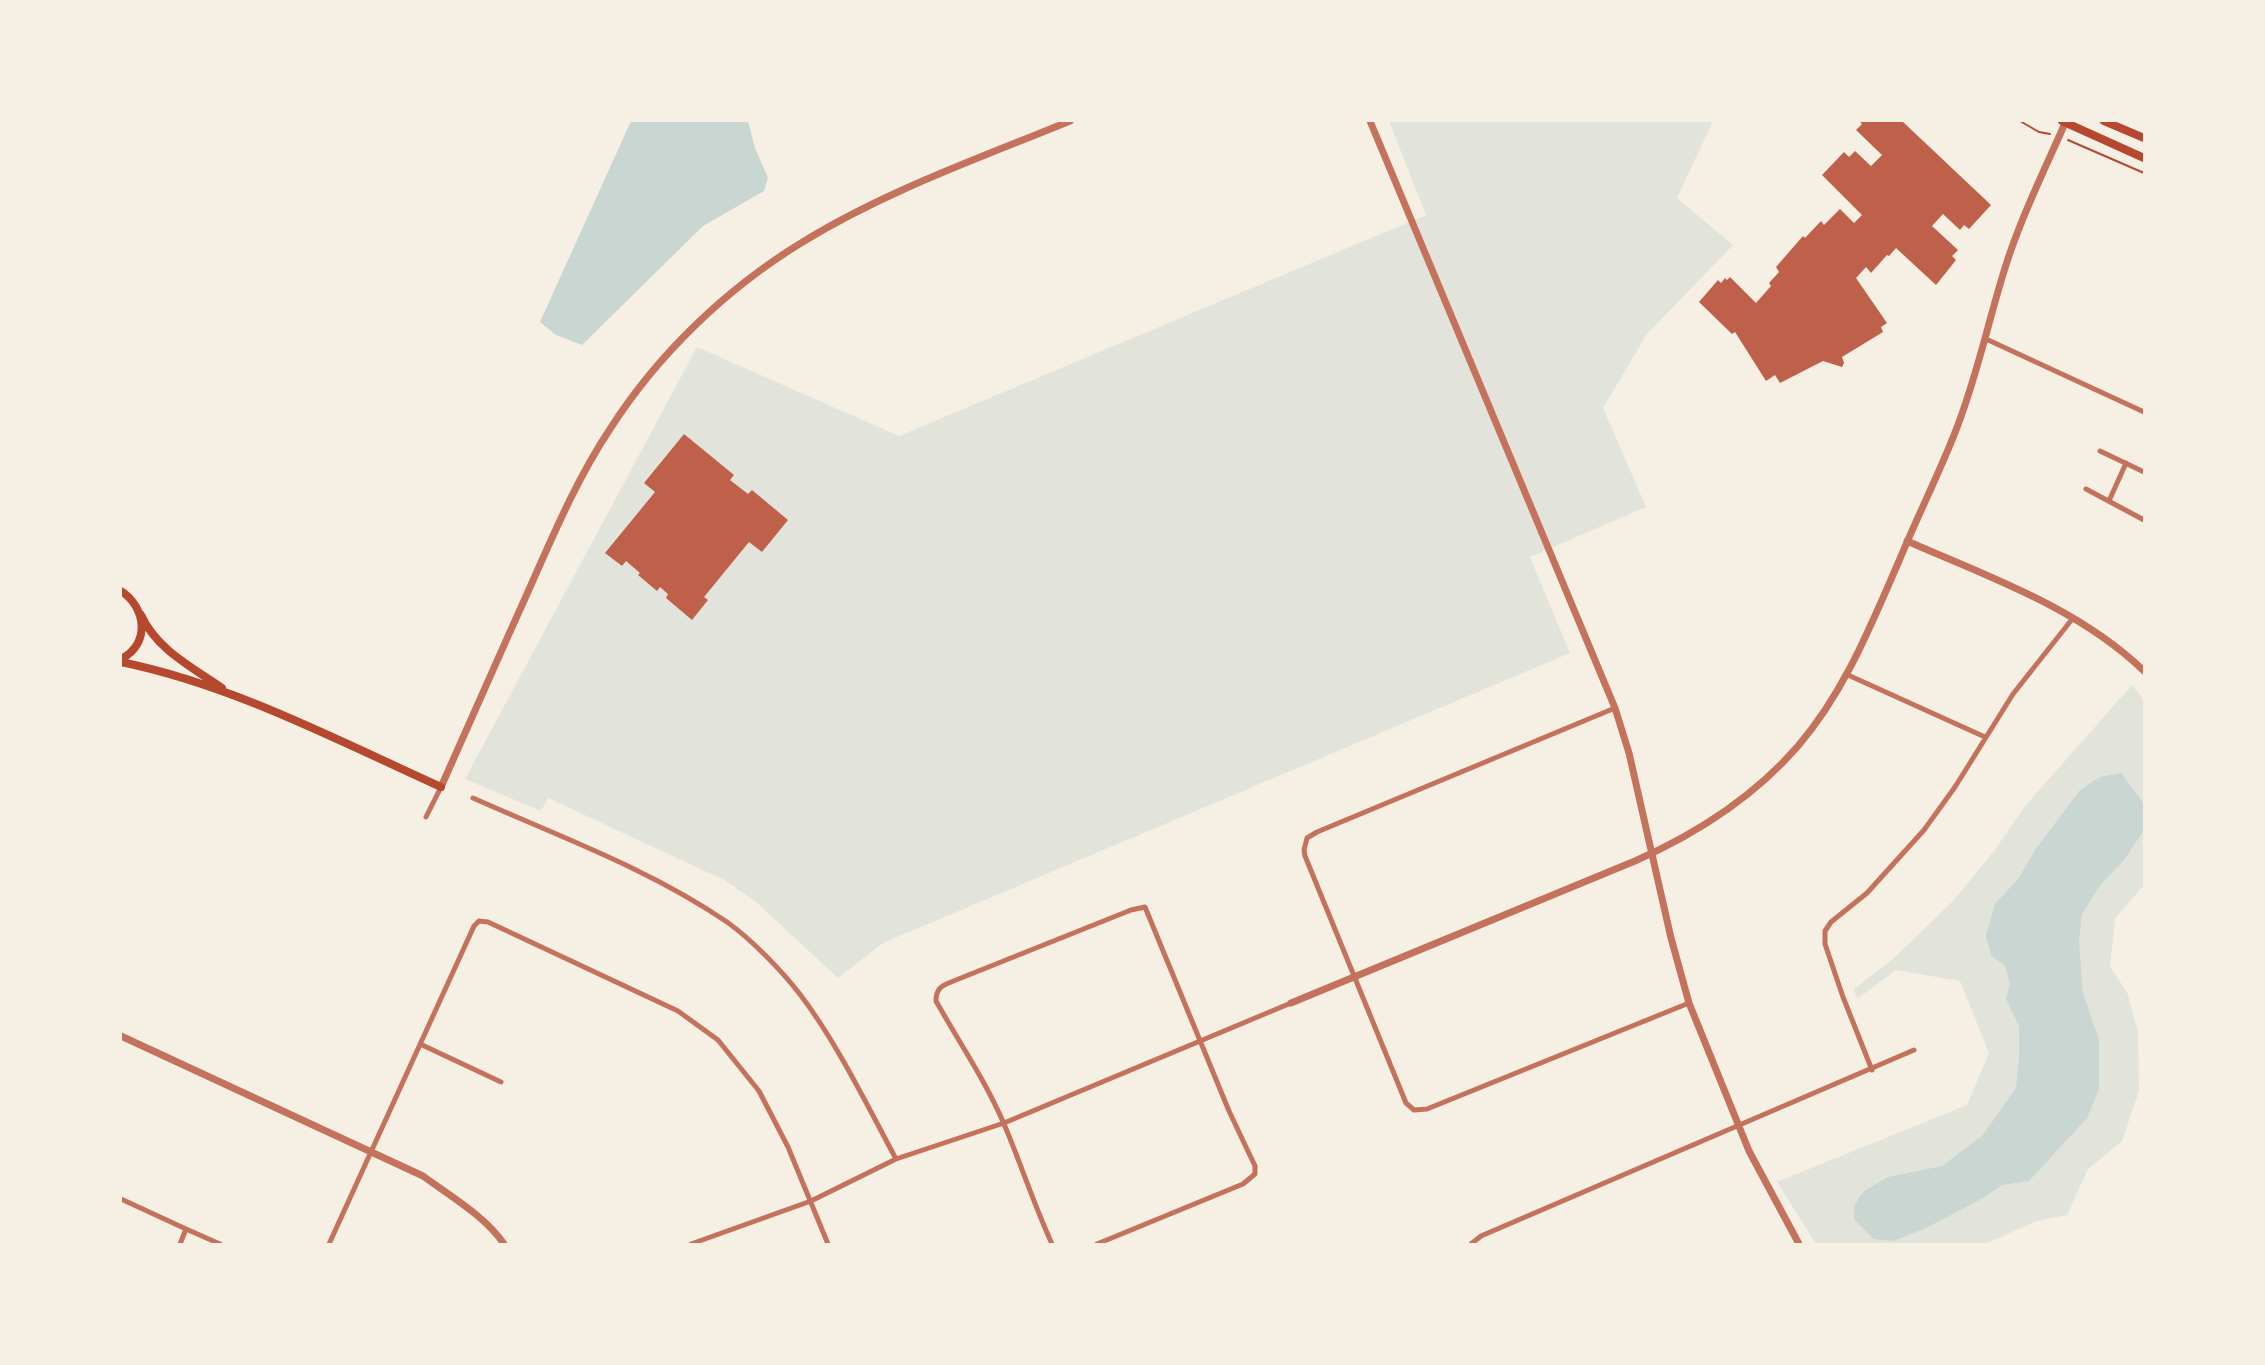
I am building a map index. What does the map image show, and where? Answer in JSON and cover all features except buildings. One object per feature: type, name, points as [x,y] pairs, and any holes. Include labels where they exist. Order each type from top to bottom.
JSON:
[{"type":"main road","points":[[2064,121],[2144,158]]},
{"type":"main road","points":[[2104,121],[2144,138]]},
{"type":"main road","points":[[121,591],[130,598],[161,644],[227,692]]},
{"type":"main road","points":[[121,660],[140,638],[141,615]]},
{"type":"main road","points":[[121,660],[227,692],[441,787]]},
{"type":"street","points":[[426,817],[583,475],[620,415],[678,343],[713,308],[738,288],[780,256],[820,232],[932,177],[1070,121]]},
{"type":"street","points":[[1370,121],[1615,708],[1629,754],[1689,1003],[1738,1127],[1799,1244]]},
{"type":"street","points":[[691,1244],[811,1201],[895,1159],[1003,1123],[1651,854],[1705,825],[1750,794],[1797,748],[1848,675],[1956,430],[1986,339],[2012,246],[2064,121]]},
{"type":"street","points":[[1986,339],[2144,412]]},
{"type":"street","points":[[2100,451],[2144,472]]},
{"type":"street","points":[[2109,501],[2126,463]]},
{"type":"street","points":[[2085,489],[2144,519]]},
{"type":"street","points":[[1907,541],[2073,618],[2144,671]]},
{"type":"street","points":[[1872,1070],[1836,978],[1825,943],[1825,930],[1830,922],[1867,892],[1906,852],[1947,798],[2013,694],[2073,618]]},
{"type":"street","points":[[1848,675],[1985,737]]},
{"type":"street","points":[[1615,708],[1317,832],[1307,838],[1305,856],[1406,1103],[1414,1110],[1420,1111],[1689,1003]]},
{"type":"street","points":[[473,798],[626,866],[729,923],[765,956],[799,993],[846,1066],[895,1159]]},
{"type":"street","points":[[1052,1244],[1003,1123],[969,1055],[936,1001],[936,993],[942,986],[1131,910],[1145,907],[1229,1111],[1255,1166],[1255,1174],[1243,1184],[1097,1244]]},
{"type":"street","points":[[330,1244],[474,926],[479,921],[488,922],[678,1011],[718,1040],[759,1090],[788,1147],[828,1244]]},
{"type":"street","points":[[121,1036],[423,1176],[463,1205],[498,1235],[504,1244]]},
{"type":"street","points":[[420,1044],[501,1082]]},
{"type":"street","points":[[1471,1244],[1481,1236],[1914,1050]]},
{"type":"street","points":[[121,1199],[220,1244]]},
{"type":"street","points":[[180,1244],[186,1229]]},
{"type":"path","points":[[2020,121],[2044,132]]},
{"type":"path","points":[[2078,143],[2144,173]]},
{"type":"shaded area","points":[[631,121],[748,121],[755,148],[768,178],[764,191],[703,226],[582,345],[556,335],[540,322]]},
{"type":"shaded area","points":[[1389,121],[1713,121],[1677,198],[1733,245],[1647,334],[1603,408],[1646,507],[1530,557],[1570,653],[883,943],[838,978],[755,901],[724,880],[548,798],[541,811],[465,779],[697,347],[899,436],[1426,215]]},
{"type":"shaded area","points":[[2132,685],[2144,700],[2144,885],[2115,919],[2110,967],[2127,992],[2138,1032],[2139,1091],[2122,1141],[2088,1169],[2067,1215],[2037,1221],[1985,1244],[1816,1244],[1777,1182],[1967,1105],[1989,1053],[1960,981],[1896,970],[1857,999],[1854,989],[1893,959],[1953,901],[1994,851],[2026,805]]},
{"type":"shaded area","points":[[2121,773],[2144,804],[2144,830],[2124,860],[2101,884],[2082,914],[2079,942],[2083,993],[2099,1040],[2099,1089],[2087,1118],[2029,1181],[2002,1185],[1926,1228],[1893,1241],[1874,1239],[1854,1219],[1855,1204],[1864,1191],[1888,1177],[1942,1166],[1983,1135],[2016,1088],[2019,1026],[2006,999],[2010,984],[2005,966],[1991,955],[1986,936],[1995,904],[2018,879],[2035,850],[2080,790],[2100,777]]}]
